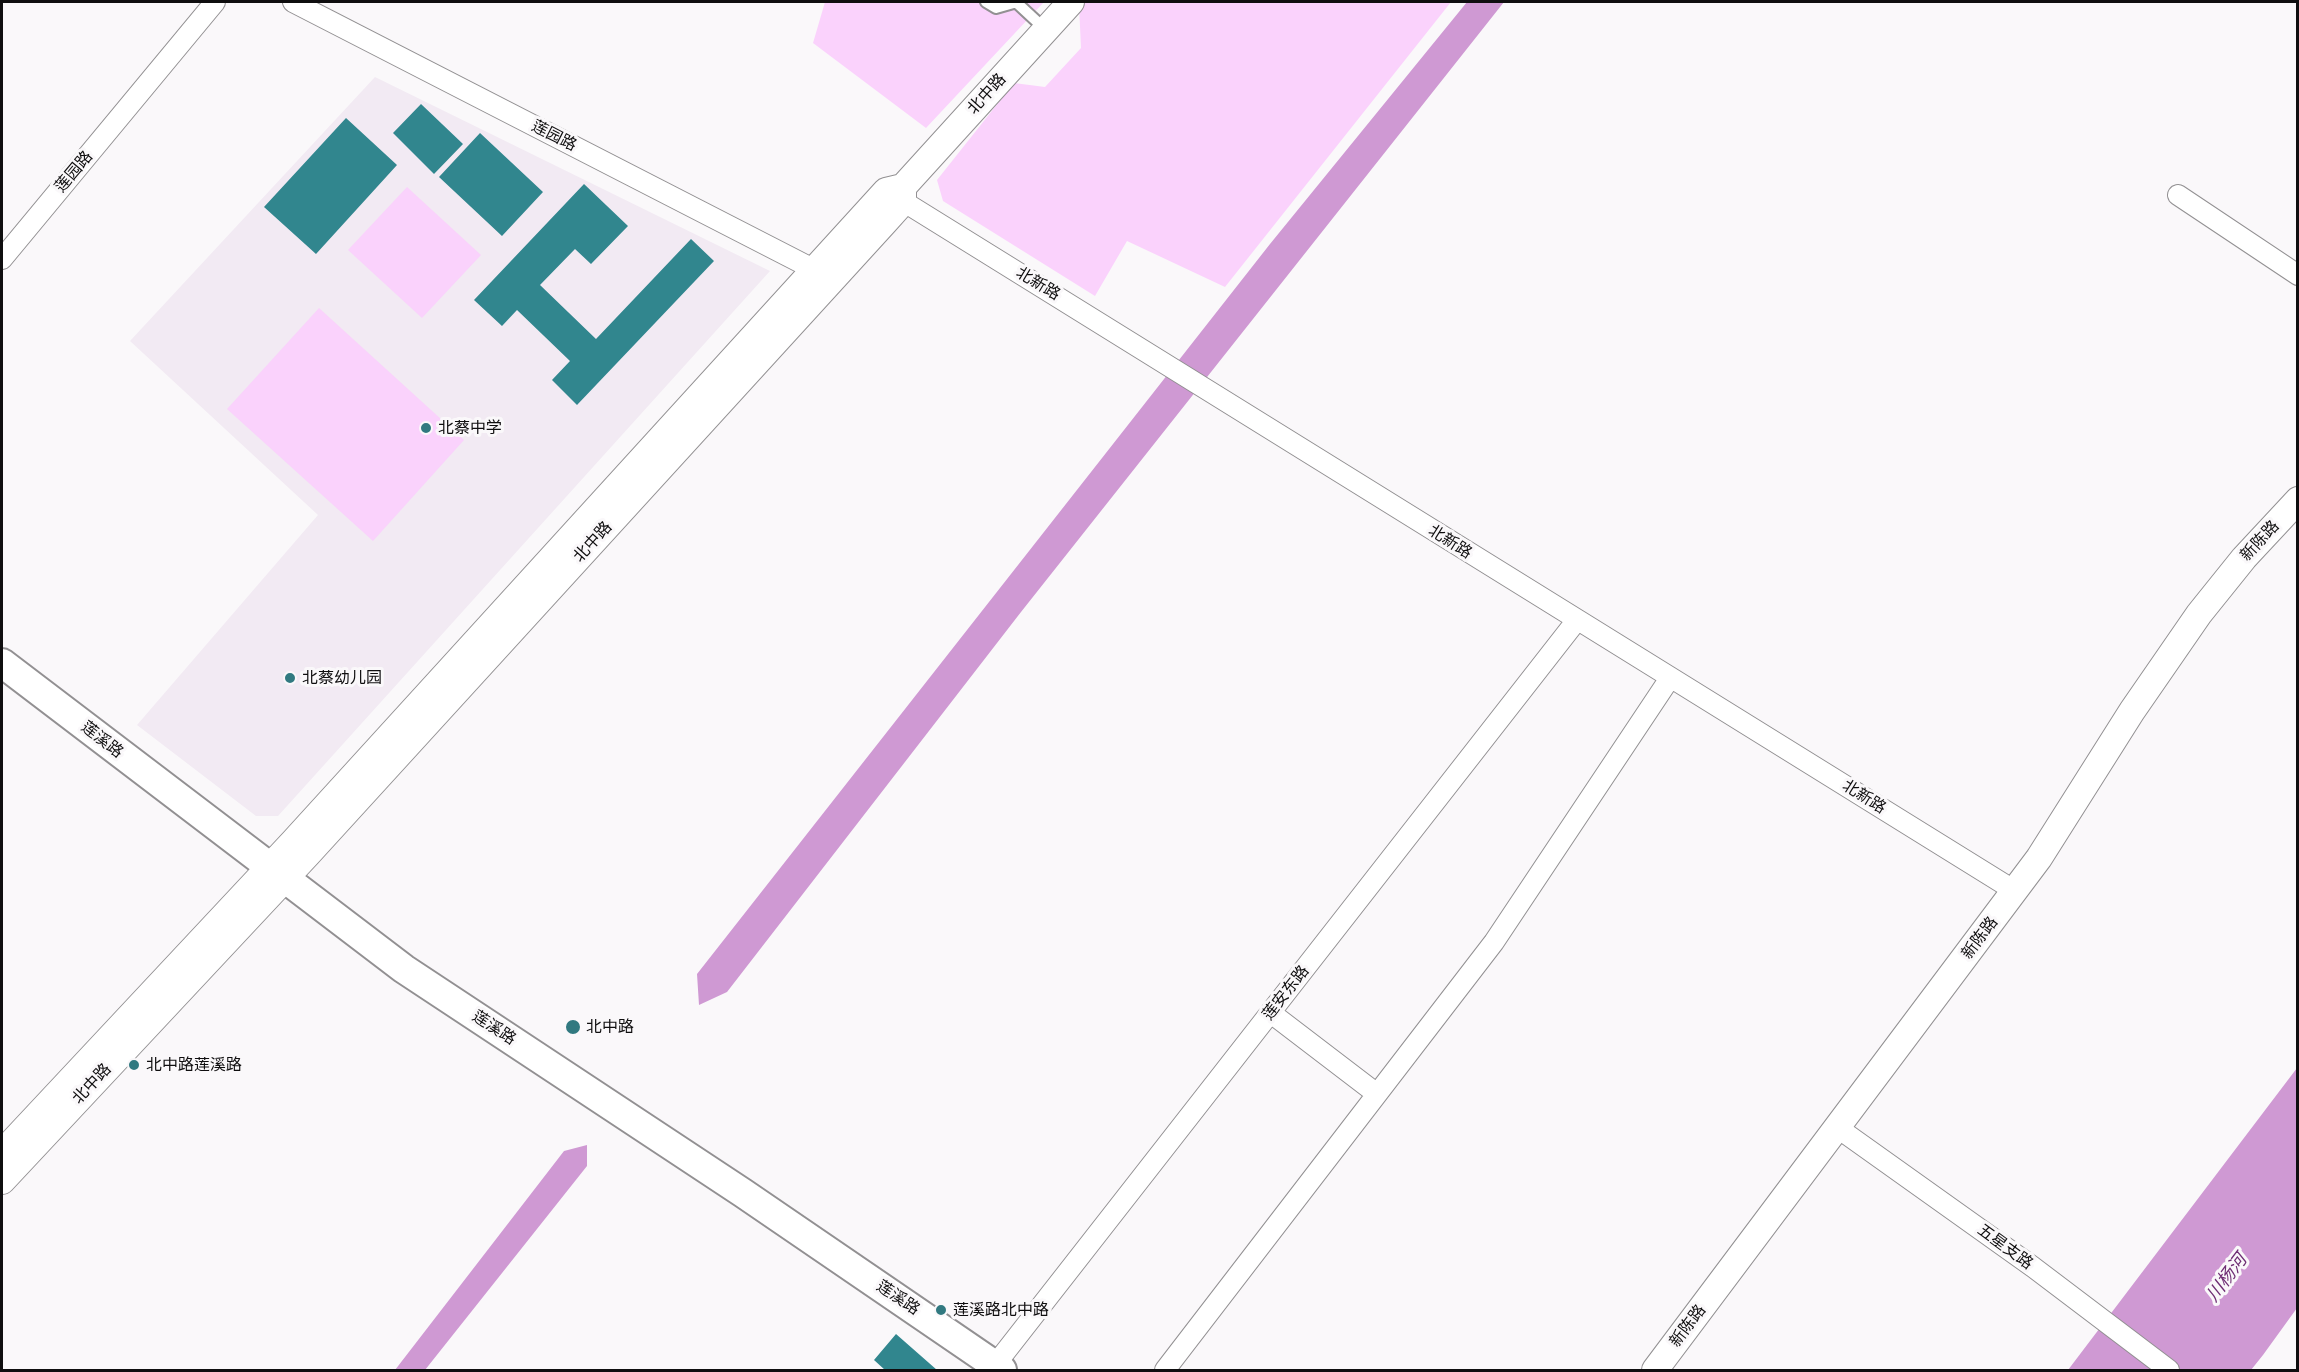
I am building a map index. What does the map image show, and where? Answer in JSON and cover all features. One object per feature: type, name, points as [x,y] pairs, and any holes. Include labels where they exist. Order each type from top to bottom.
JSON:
[{"type":"main road","name":"莲溪路","points":[[2,663],[404,969],[743,1193],[999,1368]]},
{"type":"street","name":"莲园路","points":[[2,259],[215,2]]},
{"type":"street","name":"莲园路","points":[[293,2],[815,270]]},
{"type":"street","name":"北中路","points":[[2,1153],[277,874],[1071,2]]},
{"type":"street","name":"北中路","points":[[2,1181],[815,270],[897,193]]},
{"type":"street","name":"北新路","points":[[897,193],[1168,364],[1210,393],[2015,891]]},
{"type":"street","points":[[2178,195],[2298,275]]},
{"type":"street","name":"新陈路","points":[[1655,1371],[2015,891],[2199,614],[2232,572],[2298,500]]},
{"type":"street","name":"莲安东路","points":[[999,1368],[1271,1013],[1577,621]]},
{"type":"street","points":[[1165,1371],[1521,905],[1670,678]]},
{"type":"street","points":[[1271,1013],[1377,1094]]},
{"type":"street","name":"五星支路","points":[[1838,1128],[2082,1304],[2169,1371]]},
{"type":"lane","points":[[986,2],[996,8],[1017,2],[1046,30]]},
{"type":"shaded area","points":[[825,2],[1044,2],[926,128],[813,43]]},
{"type":"shaded area","points":[[1082,2],[1451,2],[1225,287],[1127,241],[1095,296],[943,201],[937,180],[1014,83],[1045,87],[1081,48],[1079,5]]},
{"type":"shaded area","name":"北蔡中学","points":[[375,77],[770,271],[278,816],[256,816],[137,725],[318,515],[130,341]]},
{"type":"shaded area","points":[[407,187],[481,255],[422,318],[348,250]]},
{"type":"shaded area","points":[[319,308],[464,440],[373,541],[227,409]]},
{"type":"water","points":[[1467,2],[1504,2],[1021,612],[727,992],[699,1005],[697,974],[1270,244]]},
{"type":"water","name":"川杨河","points":[[2297,1068],[2297,1308],[2263,1355],[2251,1370],[2068,1370]]},
{"type":"water","points":[[587,1145],[587,1166],[425,1370],[395,1370],[564,1151]]},
{"type":"building","points":[[421,104],[463,144],[434,174],[393,133]]},
{"type":"building","points":[[346,118],[397,165],[316,254],[264,207]]},
{"type":"building","points":[[480,133],[543,192],[502,236],[439,177]]},
{"type":"building","points":[[584,184],[628,226],[591,264],[575,249],[540,285],[596,339],[691,239],[714,261],[577,405],[552,380],[570,361],[517,310],[502,326],[474,300]]},
{"type":"building","points":[[896,1334],[937,1370],[885,1370],[874,1360]]},
{"type":"place","name":"北蔡中学","points":[[426,428]]},
{"type":"place","name":"北蔡幼儿园","points":[[290,678]]},
{"type":"place","name":"北中路","points":[[573,1027]]},
{"type":"place","name":"北中路莲溪路","points":[[134,1065]]},
{"type":"place","name":"莲溪路北中路","points":[[941,1310]]}]
